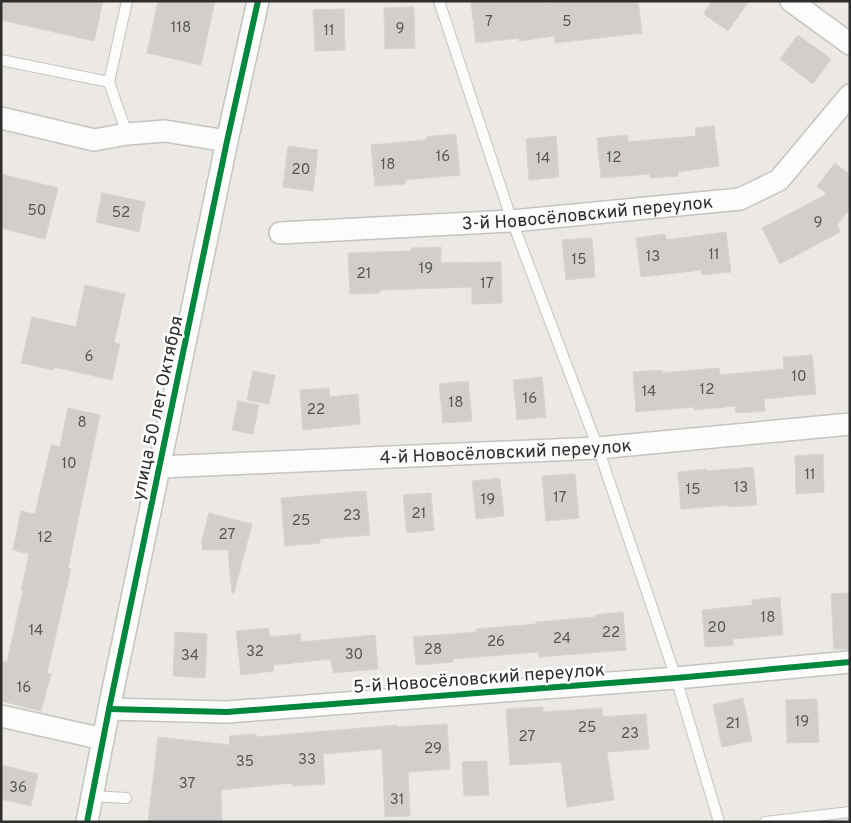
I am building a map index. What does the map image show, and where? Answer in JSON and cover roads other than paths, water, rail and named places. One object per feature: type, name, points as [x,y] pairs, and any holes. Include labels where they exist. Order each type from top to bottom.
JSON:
[{"type":"street","name":"улица 50 лет Октября","points":[[87,822],[109,709],[258,1]]},
{"type":"street","points":[[791,1],[850,44]]},
{"type":"street","name":"3-й Новосёловский переулок","points":[[280,233],[512,221],[740,199],[779,180],[850,95]]},
{"type":"street","points":[[1,118],[94,140],[127,134],[164,131],[228,141]]},
{"type":"street","name":"4-й Новосёловский переулок","points":[[160,467],[598,448],[850,424]]},
{"type":"street","name":"5-й Новосёловский переулок","points":[[109,709],[227,712],[676,678],[850,662]]},
{"type":"street","points":[[1,716],[103,739]]},
{"type":"lane","points":[[127,1],[109,82],[127,134]]},
{"type":"lane","points":[[439,1],[512,221],[598,448],[676,678],[719,822]]},
{"type":"lane","points":[[1,60],[109,82]]},
{"type":"lane","points":[[92,796],[126,798]]},
{"type":"lane","points":[[765,822],[850,812]]}]
